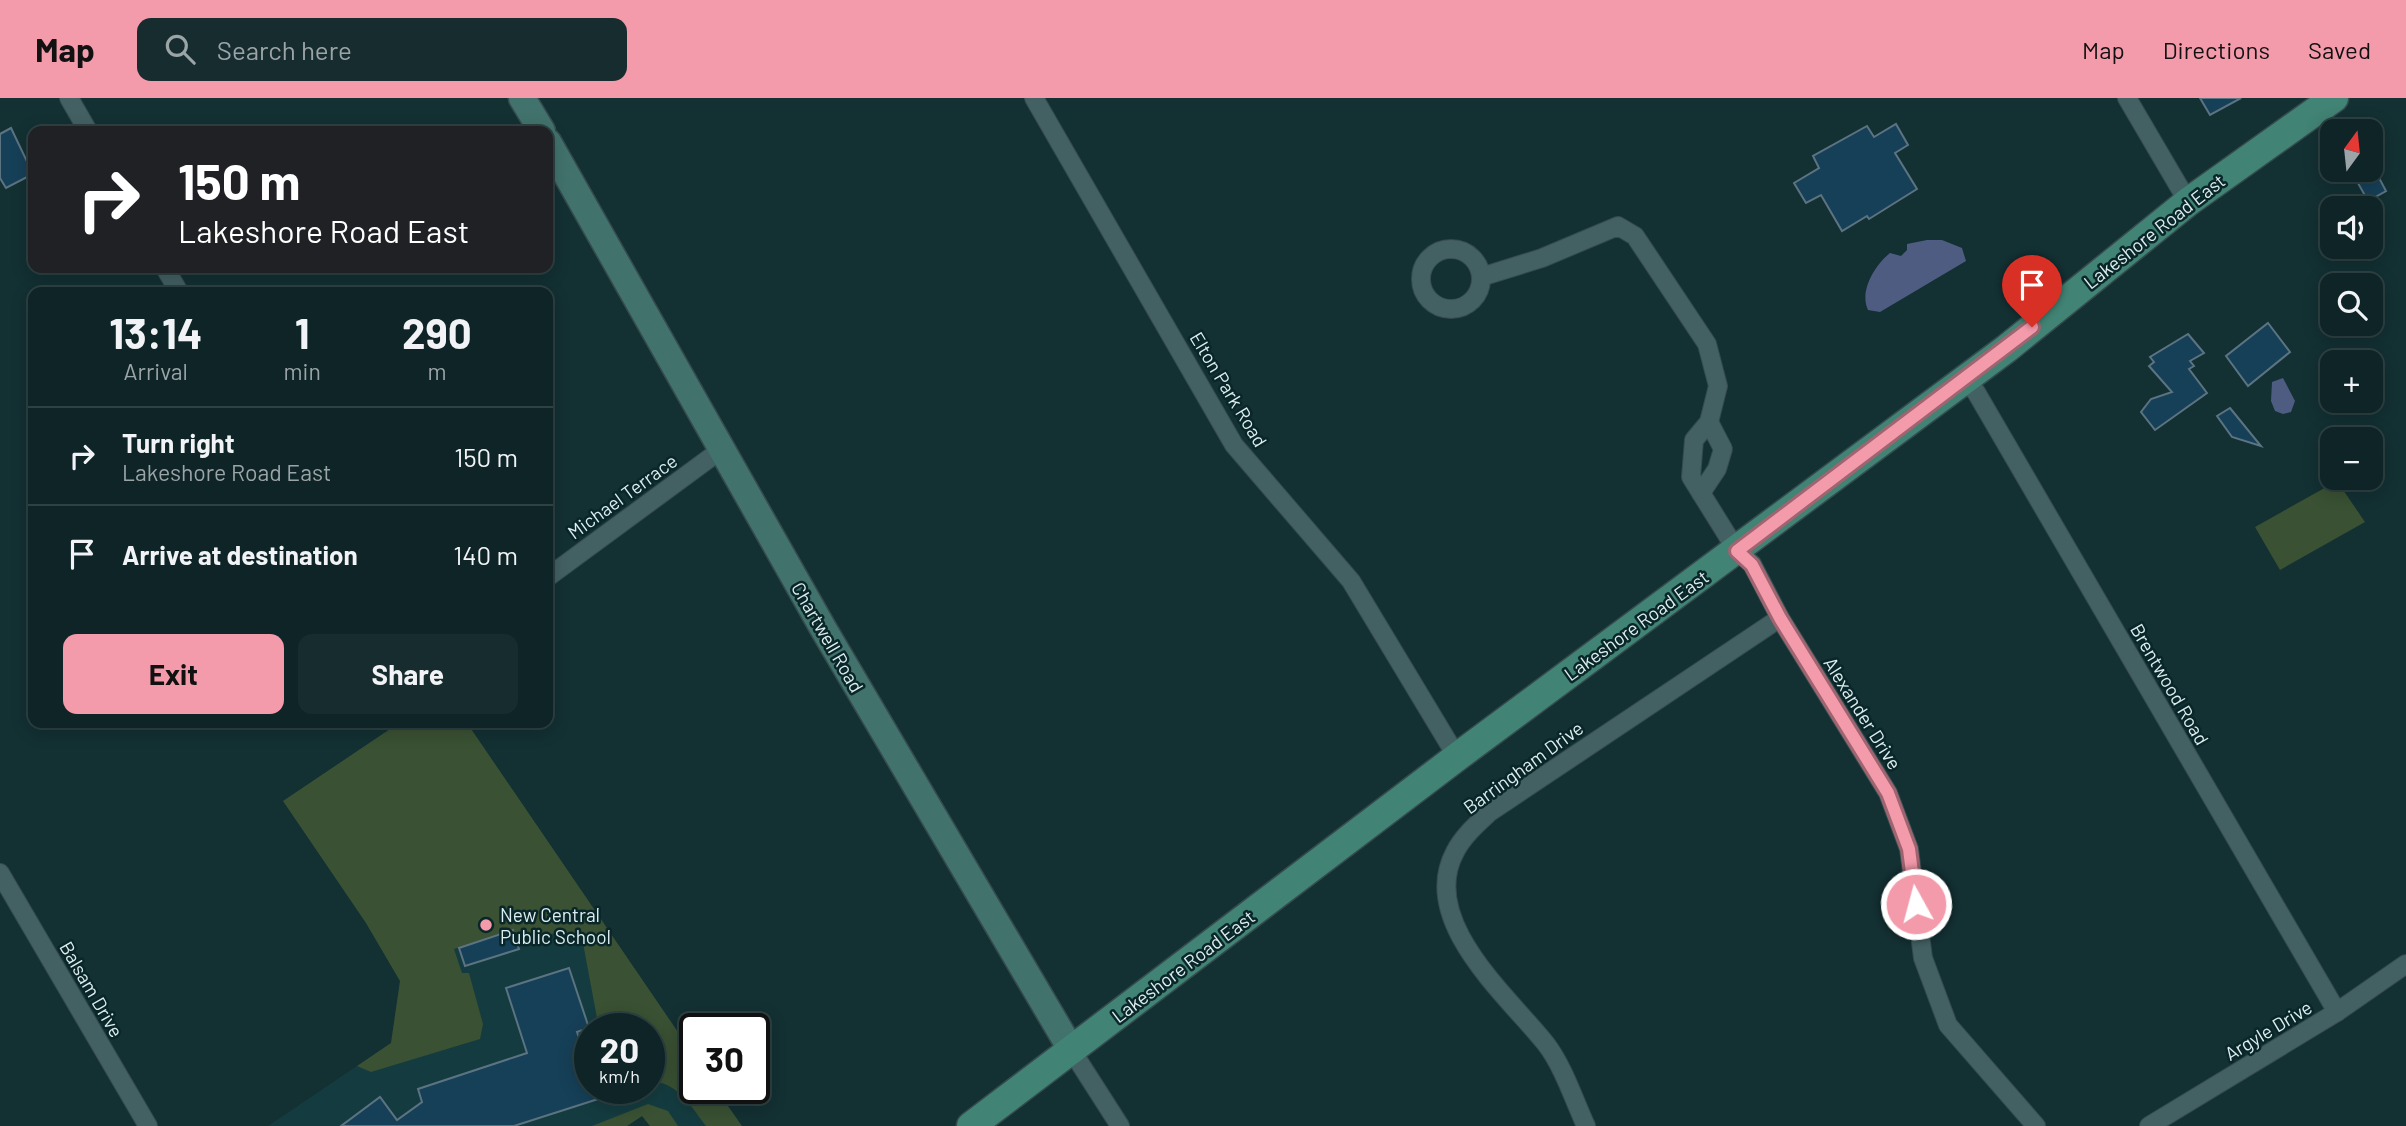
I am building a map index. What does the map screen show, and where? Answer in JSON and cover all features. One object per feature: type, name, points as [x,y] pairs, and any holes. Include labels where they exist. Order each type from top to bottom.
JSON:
[{"type":"main road","name":"Lakeshore Road East","points":[[971,1126],[1457,757],[1964,380],[2188,202],[2334,98]]},
{"type":"street","points":[[69,98],[85,126]]},
{"type":"street","points":[[522,98],[538,126]]},
{"type":"street","name":"Elton Park Road","points":[[1034,98],[1234,445],[1351,581],[1457,757]]},
{"type":"street","points":[[2127,98],[2188,202]]},
{"type":"street","name":"Chartwell Road","points":[[553,151],[824,630],[1072,1051],[1120,1126]]},
{"type":"street","name":"Alexander Drive","points":[[1481,277],[1542,258],[1618,226],[1635,236],[1707,344],[1718,386],[1709,422],[1694,440],[1691,477],[1737,551],[1752,565],[1780,618],[1888,793],[1909,849],[1923,958],[1948,1025],[2036,1126]]},
{"type":"street","name":"Brentwood Road","points":[[1964,380],[1976,392],[2337,1012]]},
{"type":"street","points":[[1701,494],[1717,469],[1723,449],[1709,422]]},
{"type":"street","name":"Michael Terrace","points":[[553,573],[722,449]]},
{"type":"street","name":"Barringham Drive","points":[[1586,1126],[1548,1047],[1470,954],[1458,934],[1447,886],[1454,853],[1470,831],[1490,812],[1780,618]]},
{"type":"street","name":"Balsam Drive","points":[[0,873],[148,1126]]},
{"type":"street","name":"Argyle Drive","points":[[2149,1126],[2337,1012],[2406,964]]},
{"type":"shaded area","points":[[1942,240],[1962,248],[1966,261],[1880,312],[1868,310],[1867,287],[1879,264],[1890,253],[1901,256],[1907,250],[1907,244]]},
{"type":"shaded area","points":[[2283,378],[2295,401],[2291,412],[2283,414],[2275,411],[2271,401],[2272,382]]},
{"type":"shaded area","name":"New Central Public School","points":[[392,728],[470,728],[665,1013],[574,1013],[574,1104],[665,1104],[665,1013],[679,1034],[679,1104],[727,1104],[742,1126],[650,1126],[642,1116],[627,1126],[268,1126],[391,1043],[400,981],[366,923],[283,801]]},
{"type":"green space","points":[[2321,490],[2343,490],[2365,522],[2280,570],[2255,527]]},
{"type":"green space","points":[[392,728],[470,728],[665,1013],[596,1013],[583,943],[558,933],[516,940],[513,930],[454,949],[462,973],[469,973],[483,1024],[480,1039],[371,1072],[357,1066],[391,1043],[400,981],[366,923],[283,801]]},
{"type":"green space","points":[[665,1013],[679,1034],[679,1093],[667,1085]]},
{"type":"green space","points":[[648,1104],[668,1111],[678,1126],[650,1126],[642,1116],[627,1126],[592,1126]]},
{"type":"green space","points":[[690,1104],[727,1104],[742,1126],[706,1126]]},
{"type":"building","points":[[2200,98],[2241,98],[2210,115]]},
{"type":"building","points":[[1896,124],[1908,145],[1895,153],[1917,189],[1869,219],[1867,216],[1842,231],[1821,195],[1806,203],[1794,183],[1819,168],[1813,156],[1867,126],[1874,137]]},
{"type":"building","points":[[11,128],[28,164],[28,177],[6,188],[0,178],[0,134]]},
{"type":"building","points":[[2381,182],[2386,191],[2377,196],[2365,196],[2358,183]]},
{"type":"building","points":[[2268,323],[2290,352],[2248,386],[2226,356]]},
{"type":"building","points":[[2188,334],[2204,353],[2190,361],[2194,366],[2189,369],[2207,393],[2155,430],[2141,412],[2151,399],[2172,392],[2149,366],[2154,362],[2150,357]]},
{"type":"building","points":[[2230,408],[2261,446],[2232,437],[2217,416]]},
{"type":"building","points":[[513,930],[519,949],[465,966],[459,948]]},
{"type":"building","points":[[569,968],[584,1013],[574,1013],[574,1104],[583,1104],[514,1126],[341,1126],[380,1097],[397,1120],[422,1102],[418,1089],[527,1053],[506,988]]},
{"type":"place","name":"New Central Public School","points":[[486,925]]},
{"type":"route","points":[[1916,904],[1909,849],[1888,793],[1780,618],[1752,565],[1737,551],[2032,327]]}]
